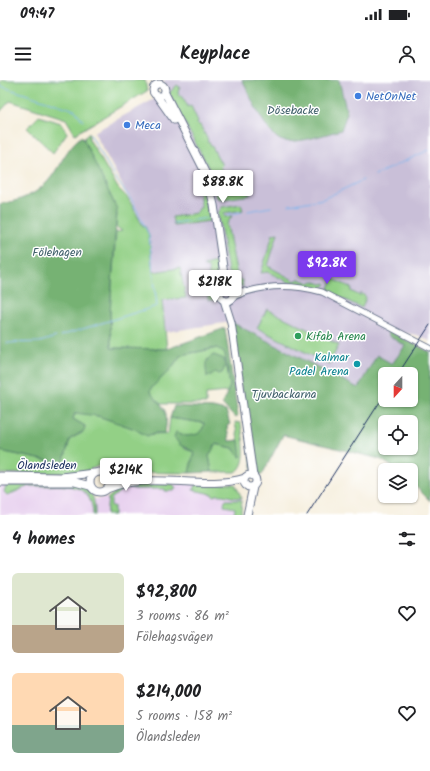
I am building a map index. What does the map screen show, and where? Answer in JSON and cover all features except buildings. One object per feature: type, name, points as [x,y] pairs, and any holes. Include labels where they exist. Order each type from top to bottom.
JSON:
[{"type":"main road","points":[[191,145],[153,91],[156,82],[165,88],[165,93],[206,174],[210,186],[224,274],[230,295],[229,313],[253,476],[256,481],[247,483]]},
{"type":"main road","points":[[157,96],[165,93]]},
{"type":"main road","points":[[224,274],[220,295],[230,295]]},
{"type":"main road","points":[[222,289],[230,295]]},
{"type":"main road","points":[[246,515],[248,505],[247,483],[250,450]]},
{"type":"main road","name":"Ölandsleden","points":[[0,476],[68,476],[101,472],[116,480],[128,479],[141,481]]},
{"type":"main road","name":"Ölandsleden","points":[[90,486],[90,478],[94,473]]},
{"type":"main road","name":"Ölandsleden","points":[[0,482],[75,482],[90,486],[98,492],[127,482],[218,481],[247,483],[250,475],[253,476]]},
{"type":"main road","points":[[107,489],[108,477]]},
{"type":"street","points":[[230,295],[276,286],[292,286],[322,292],[430,348]]},
{"type":"shaded area","points":[[163,80],[430,80],[430,341],[417,335],[387,330],[389,336],[405,346],[392,364],[377,355],[358,388],[231,322],[166,332],[163,306],[157,306],[149,235],[94,132],[169,91]]},
{"type":"shaded area","points":[[0,484],[73,484],[89,490],[94,499],[108,498],[125,484],[235,484],[242,498],[241,515],[0,515]]},
{"type":"green space","points":[[3,80],[145,80],[147,91],[75,134],[66,119],[10,101],[0,112],[0,82]]},
{"type":"green space","name":"Dösebacke","points":[[242,80],[339,80],[347,113],[341,130],[304,140],[289,142],[277,138],[265,124]]},
{"type":"green space","points":[[177,85],[180,87],[178,92],[179,96],[182,95],[188,107],[191,106],[198,121],[197,124],[200,125],[208,140],[207,142],[210,143],[222,165],[220,167],[224,173],[221,174],[223,179],[228,177],[226,180],[233,192],[248,188],[250,195],[224,199],[217,198],[209,169],[169,93]]},
{"type":"green space","points":[[39,116],[61,123],[67,133],[53,153],[27,128]]},
{"type":"green space","points":[[89,132],[89,139],[118,188],[128,198],[143,226],[145,226],[149,235],[153,272],[180,268],[186,298],[162,300],[167,349],[111,348],[110,312],[116,232],[122,231],[116,227],[117,215],[115,205],[86,147],[84,139]]},
{"type":"green space","name":"Fölehagen","points":[[82,136],[117,209],[110,312],[111,348],[167,349],[225,328],[238,416],[235,418],[222,404],[230,386],[225,354],[217,348],[181,355],[170,370],[151,388],[150,392],[165,410],[165,433],[155,433],[147,436],[135,429],[98,416],[75,413],[73,419],[85,426],[84,431],[70,439],[63,464],[0,451],[0,204],[25,197],[39,189],[51,178],[71,147]]},
{"type":"green space","points":[[201,180],[210,221],[174,226],[172,217],[196,213],[201,206],[199,191]]},
{"type":"green space","points":[[241,204],[243,210],[224,213],[225,217],[232,216],[227,224],[238,280],[242,280],[243,287],[236,283],[228,272],[218,213],[222,207]]},
{"type":"green space","points":[[278,233],[268,266],[295,281],[299,279],[310,283],[313,281],[327,284],[322,289],[288,282],[268,272],[261,273],[273,234]]},
{"type":"green space","points":[[215,262],[217,272],[217,300],[208,300],[207,286],[210,285],[208,267],[204,267],[204,265]]},
{"type":"green space","points":[[333,279],[352,288],[351,291],[360,296],[361,293],[366,297],[362,308],[329,292]]},
{"type":"green space","name":"Kifab Arena","points":[[267,309],[339,345],[329,364],[257,328]]},
{"type":"green space","name":"Tjuvbackarna","points":[[231,322],[358,388],[377,355],[392,364],[405,346],[389,336],[387,330],[430,352],[430,501],[418,489],[418,463],[387,463],[380,459],[283,435],[262,475],[253,473]]},
{"type":"green space","points":[[218,348],[225,354],[230,386],[227,392],[206,394],[206,404],[160,404],[150,393],[151,388],[170,370],[181,355]]},
{"type":"green space","points":[[214,355],[224,359],[225,367],[222,373],[219,374],[216,372],[207,377],[207,361]]},
{"type":"green space","points":[[174,406],[213,408],[226,411],[230,424],[227,426],[229,441],[239,440],[241,457],[233,448],[216,444],[209,456],[212,472],[189,473],[194,452],[180,445],[174,437],[176,432],[187,436],[198,434],[203,428],[204,423],[170,418]]},
{"type":"green space","points":[[82,412],[98,416],[147,434],[168,434],[170,418],[204,423],[203,428],[198,435],[187,436],[176,432],[185,449],[194,452],[189,473],[118,472],[100,465],[82,473],[0,474],[0,451],[63,464],[70,439],[82,433],[85,426],[73,419],[75,413]]},
{"type":"green space","points":[[235,422],[241,423],[244,449],[243,463],[236,472],[212,472],[209,456],[215,444],[233,448],[241,457]]},
{"type":"green space","points":[[73,484],[84,488],[91,494],[94,503],[95,515],[93,515],[91,503],[87,495],[80,489],[62,486],[30,486],[7,495],[4,492],[6,485]]},
{"type":"green space","points":[[125,484],[173,484],[176,488],[174,491],[165,491],[165,489],[124,488],[111,499],[111,506],[114,506],[114,515],[106,515],[108,498]]},
{"type":"green space","points":[[235,484],[242,498],[220,495],[213,496],[212,494],[193,490],[195,485]]},
{"type":"green space","points":[[225,500],[242,500],[241,515],[234,515],[235,508],[224,506]]},
{"type":"waterway","points":[[0,86],[75,110],[83,121]]},
{"type":"waterway","points":[[60,336],[157,306],[149,235],[132,201],[116,179],[90,134]]},
{"type":"waterway","points":[[375,175],[429,150]]},
{"type":"waterway","points":[[289,205],[323,199],[363,180]]},
{"type":"waterway","points":[[248,211],[271,207]]},
{"type":"waterway","points":[[225,215],[242,212]]},
{"type":"waterway","points":[[173,223],[208,218]]},
{"type":"waterway","points":[[7,343],[40,342],[56,337]]},
{"type":"railway","points":[[403,367],[430,325]]},
{"type":"railway","points":[[307,515],[378,405]]},
{"type":"place","name":"NetOnNet","points":[[358,96]]},
{"type":"place","name":"Meca","points":[[127,125]]},
{"type":"place","name":"Kifab Arena","points":[[298,336]]},
{"type":"place","name":"Kalmar Padel Arena","points":[[357,364]]}]
